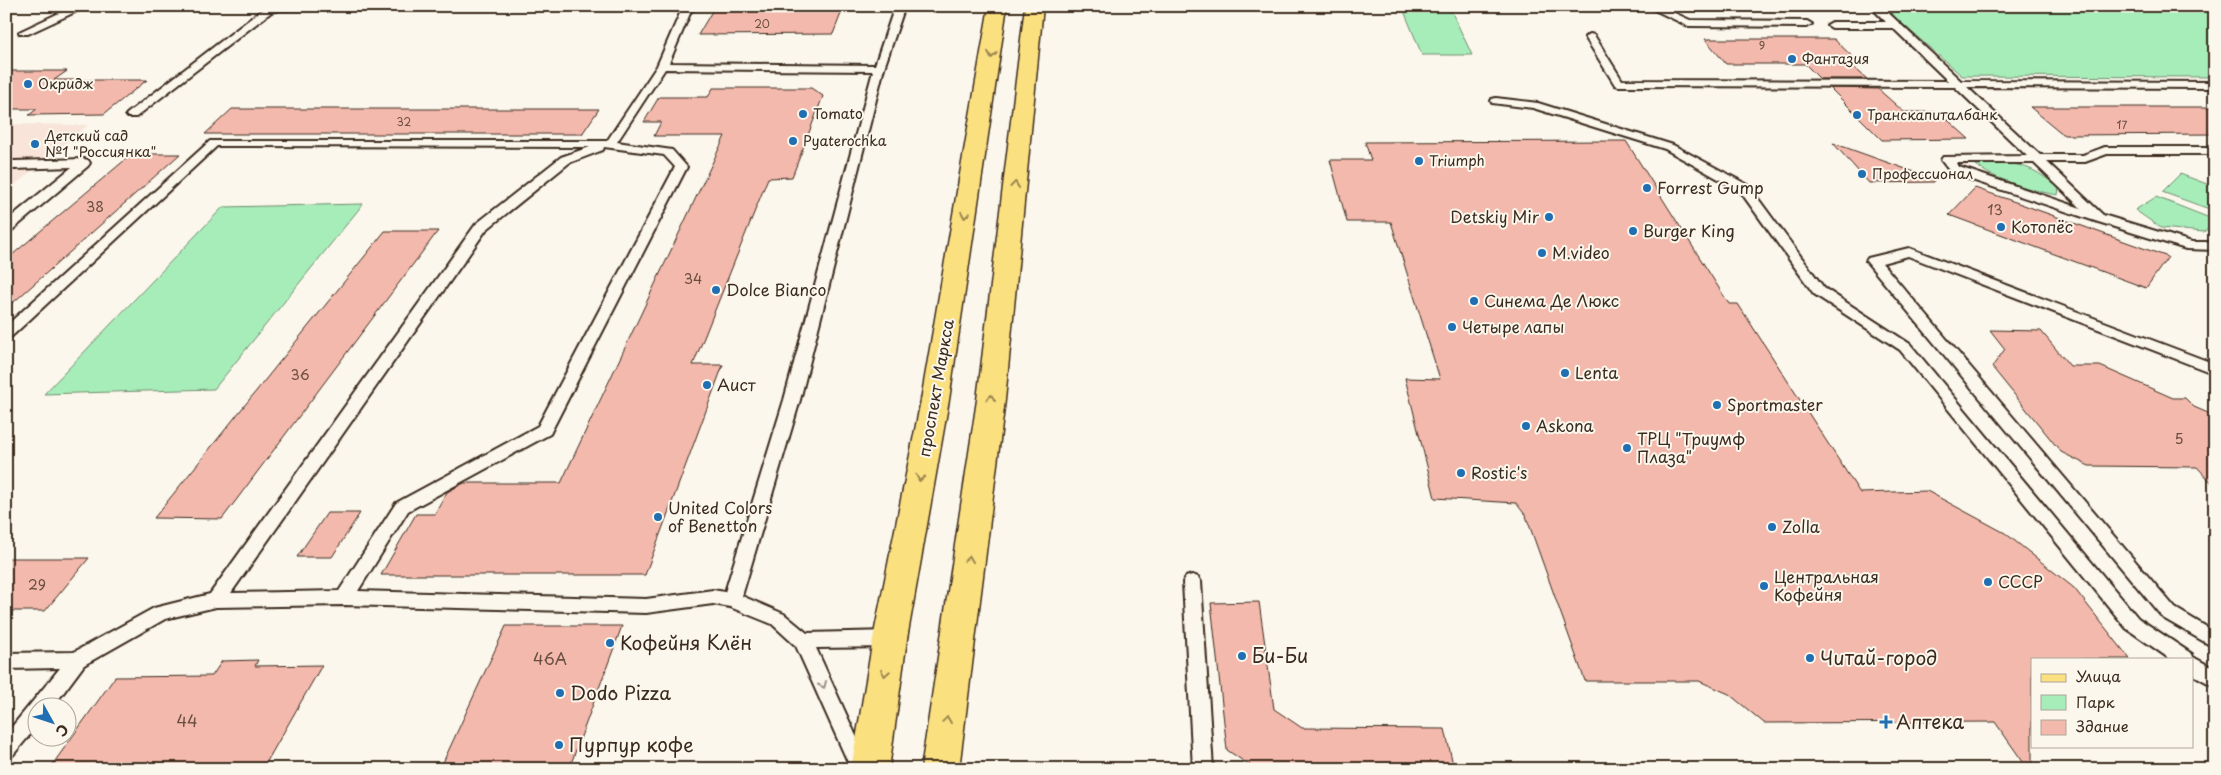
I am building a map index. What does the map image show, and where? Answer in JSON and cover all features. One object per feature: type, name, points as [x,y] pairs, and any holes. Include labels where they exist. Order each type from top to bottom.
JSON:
[{"type":"main road","name":"проспект Маркса","points":[[870,769],[890,639],[935,400],[998,6]]},
{"type":"main road","points":[[940,769],[991,400],[1034,6]]},
{"type":"lane","points":[[24,32],[83,6]]},
{"type":"lane","points":[[132,115],[271,6],[314,6]]},
{"type":"lane","points":[[659,6],[687,9],[699,6]]},
{"type":"lane","points":[[732,600],[792,400],[880,68],[900,6]]},
{"type":"lane","points":[[1651,6],[1688,23],[1807,24]]},
{"type":"lane","points":[[1875,6],[1960,84],[2099,218]]},
{"type":"lane","points":[[216,600],[481,227],[565,160],[610,144],[662,66],[687,9]]},
{"type":"lane","points":[[1832,25],[1897,25]]},
{"type":"lane","points":[[1590,37],[1619,83],[2215,85]]},
{"type":"lane","points":[[662,66],[880,68]]},
{"type":"lane","points":[[1496,101],[1534,105],[1668,147],[1744,188],[1819,290],[1905,347],[2132,623],[2184,658]]},
{"type":"lane","points":[[6,334],[214,143],[610,144],[668,152],[681,167],[544,430],[402,507],[344,598]]},
{"type":"lane","points":[[2215,151],[2105,150],[2085,158],[1947,160],[1955,170],[2099,218],[2191,246],[2215,246]]},
{"type":"lane","points":[[6,228],[84,163],[9,165]]},
{"type":"lane","points":[[2215,369],[1909,252],[1873,261],[2168,613],[2215,641]]},
{"type":"lane","points":[[1192,582],[1203,769]]},
{"type":"lane","points":[[48,698],[77,660],[160,613],[216,600],[344,598],[646,606],[713,597],[732,600],[778,619],[803,641],[861,769]]},
{"type":"lane","points":[[803,641],[890,639]]},
{"type":"lane","points":[[6,661],[77,660]]},
{"type":"lane","points":[[2194,665],[2215,679]]},
{"type":"lane","points":[[6,749],[28,722]]},
{"type":"shaded area","name":"Детский сад №1 \"Россиянка\"","points":[[6,124],[88,125],[6,192]]},
{"type":"green space","points":[[1402,6],[1449,6],[1472,55],[1422,55]]},
{"type":"green space","points":[[1882,6],[2215,6],[2215,77],[1962,76]]},
{"type":"green space","points":[[2001,163],[2026,167],[2039,173],[2059,188],[2058,195],[2003,180],[1976,165]]},
{"type":"green space","points":[[2180,174],[2215,187],[2215,211],[2162,192]]},
{"type":"green space","points":[[2156,197],[2215,220],[2215,223],[2204,232],[2161,228],[2135,210]]},
{"type":"green space","points":[[363,204],[214,389],[44,394],[223,207]]},
{"type":"building","points":[[715,6],[844,6],[833,34],[698,35]]},
{"type":"building","points":[[1705,39],[1834,39],[1860,64],[1850,64],[1867,79],[1820,79],[1805,64],[1726,64]]},
{"type":"building","points":[[6,71],[67,71],[54,80],[147,80],[104,114],[29,115],[37,109],[14,109],[6,114]]},
{"type":"building","points":[[713,88],[811,88],[823,96],[792,177],[768,178],[693,365],[723,365],[645,575],[381,575],[416,514],[435,514],[447,492],[464,483],[561,483],[725,136],[654,136],[661,122],[644,122],[659,97],[708,97]]},
{"type":"building","points":[[1830,88],[1878,89],[1904,112],[1939,112],[1969,139],[1882,140]]},
{"type":"building","points":[[2030,107],[2215,107],[2215,134],[2064,135]]},
{"type":"building","points":[[232,109],[599,109],[582,134],[205,134]]},
{"type":"building","name":"ТРЦ \"Триумф Плаза\"","points":[[1626,141],[1729,304],[1738,304],[1860,493],[1927,491],[2005,533],[2074,588],[2129,658],[2031,658],[2032,769],[2028,769],[1995,722],[1764,723],[1729,694],[1699,681],[1585,681],[1526,516],[1516,503],[1435,498],[1405,378],[1440,379],[1391,222],[1347,222],[1330,160],[1371,160],[1365,142]]},
{"type":"building","points":[[1833,143],[1934,179],[1934,182],[1869,183]]},
{"type":"building","points":[[132,154],[180,154],[6,309],[6,260]]},
{"type":"building","points":[[1975,188],[2168,257],[2146,288],[1949,215]]},
{"type":"building","points":[[385,231],[438,231],[222,519],[154,518]]},
{"type":"building","points":[[1990,330],[2041,331],[2070,366],[2100,366],[2173,398],[2185,398],[2194,407],[2215,416],[2215,486],[2197,467],[2089,466],[2061,452],[1992,367],[2005,349]]},
{"type":"building","points":[[327,513],[360,513],[332,557],[297,557]]},
{"type":"building","points":[[6,558],[89,558],[45,611],[6,611]]},
{"type":"building","name":"Би-Би","points":[[1259,602],[1274,709],[1302,728],[1445,729],[1454,769],[1255,769],[1227,750],[1211,603]]},
{"type":"building","points":[[506,626],[622,626],[569,769],[440,769]]},
{"type":"building","points":[[258,660],[255,666],[322,665],[265,765],[50,768],[64,748],[78,748],[78,729],[115,677],[212,676],[222,661]]},
{"type":"place","name":"Фантазия","points":[[1792,59]]},
{"type":"place","name":"Окридж","points":[[28,84]]},
{"type":"place","name":"Tomato","points":[[803,114]]},
{"type":"place","name":"Транскапиталбанк","points":[[1857,115]]},
{"type":"place","name":"Pyaterochka","points":[[793,141]]},
{"type":"place","name":"Детский сад №1 \"Россиянка\"","points":[[35,144]]},
{"type":"place","name":"Triumph","points":[[1419,161]]},
{"type":"place","name":"Профессионал","points":[[1862,174]]},
{"type":"place","name":"Forrest Gump","points":[[1647,188]]},
{"type":"place","name":"Detskiy Mir","points":[[1549,217]]},
{"type":"place","name":"Котопёс","points":[[2001,227]]},
{"type":"place","name":"Burger King","points":[[1633,231]]},
{"type":"place","name":"M.video","points":[[1542,253]]},
{"type":"place","name":"Dolce Bianco","points":[[716,290]]},
{"type":"place","name":"Синема Де Люкс","points":[[1474,301]]},
{"type":"place","name":"Четыре лапы","points":[[1452,327]]},
{"type":"place","name":"Lenta","points":[[1565,373]]},
{"type":"place","name":"Аист","points":[[707,385]]},
{"type":"place","name":"Sportmaster","points":[[1717,405]]},
{"type":"place","name":"Askona","points":[[1526,426]]},
{"type":"place","name":"ТРЦ \"Триумф Плаза\"","points":[[1627,448]]},
{"type":"place","name":"Rostic's","points":[[1461,473]]},
{"type":"place","name":"United Colors of Benetton","points":[[658,517]]},
{"type":"place","name":"Zolla","points":[[1772,527]]},
{"type":"place","name":"СССР","points":[[1988,582]]},
{"type":"place","name":"Центральная Кофейня","points":[[1764,586]]},
{"type":"place","name":"Кофейня Клён","points":[[610,643]]},
{"type":"place","name":"Би-Би","points":[[1242,656]]},
{"type":"place","name":"Читай-город","points":[[1810,658]]},
{"type":"place","name":"Dodo Pizza","points":[[560,693]]},
{"type":"place","name":"Аптека","points":[[1886,722]]},
{"type":"place","name":"Пурпур кофе","points":[[559,745]]}]
